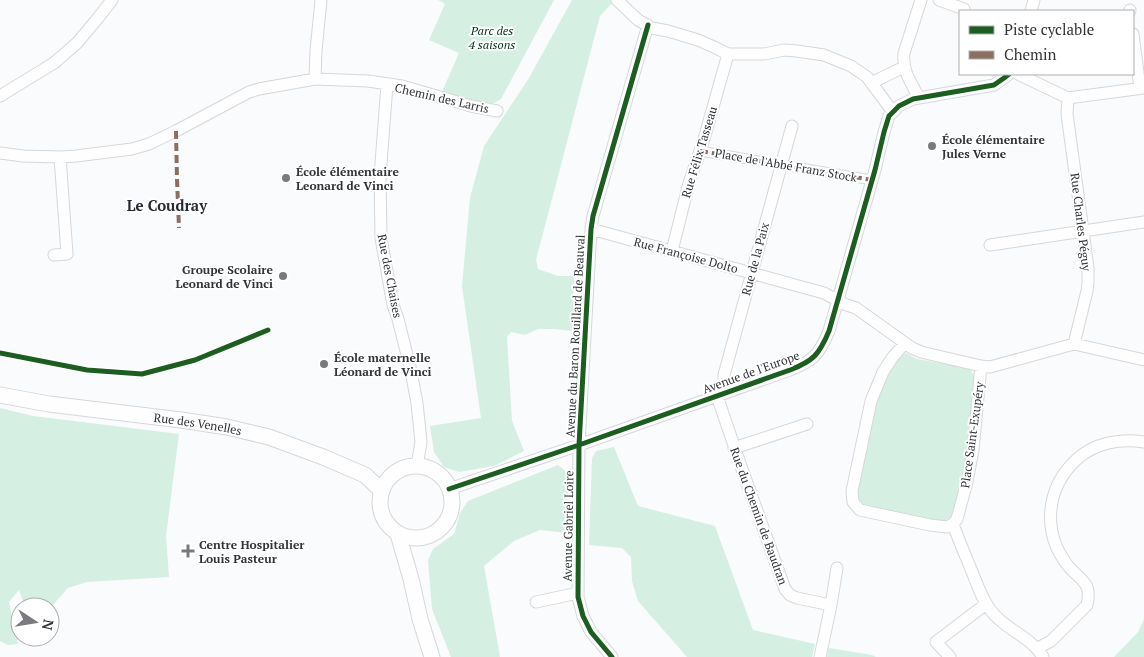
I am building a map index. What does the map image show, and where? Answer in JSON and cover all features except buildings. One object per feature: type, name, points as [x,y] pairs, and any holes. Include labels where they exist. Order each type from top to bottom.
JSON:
[{"type":"street","points":[[0,96],[54,64],[77,43],[112,0]]},
{"type":"street","points":[[315,79],[321,0]]},
{"type":"street","points":[[617,0],[638,20],[652,28],[674,32],[698,40],[728,54],[764,54],[784,50],[824,55],[851,66],[867,77],[893,112],[899,106],[914,99],[994,85],[1008,75]]},
{"type":"street","points":[[919,98],[903,62],[904,53],[921,0]]},
{"type":"street","points":[[940,0],[964,9]]},
{"type":"street","name":"Avenue du Baron Rouillard de Beauval","points":[[579,446],[591,229],[648,25]]},
{"type":"street","points":[[1020,75],[1068,98],[1142,88],[1134,40]]},
{"type":"street","name":"Rue Félix Tasseau","points":[[672,251],[728,54]]},
{"type":"street","points":[[871,83],[904,67]]},
{"type":"street","name":"Chemin des Larris","points":[[0,153],[60,157],[132,149],[176,131],[249,92],[315,79],[368,81],[402,86],[470,106],[497,110]]},
{"type":"street","name":"Rue des Chaises","points":[[387,85],[380,176],[381,238],[393,305],[411,371],[417,403],[421,442],[417,466]]},
{"type":"street","name":"Rue Charles Péguy","points":[[1068,98],[1067,114],[1088,268],[1088,283],[1074,344]]},
{"type":"street","name":"Avenue de l'Europe","points":[[449,489],[579,446],[804,365],[812,359],[818,353],[829,332],[872,180],[886,122],[893,112]]},
{"type":"street","name":"Rue de la Paix","points":[[722,394],[724,375],[792,126]]},
{"type":"street","name":"Place de l'Abbé Franz Stock","points":[[700,150],[872,180]]},
{"type":"street","points":[[54,255],[67,254],[60,157]]},
{"type":"street","points":[[990,245],[1144,222]]},
{"type":"street","name":"Rue Françoise Dolto","points":[[591,229],[824,293],[856,308],[912,348],[921,352],[981,366]]},
{"type":"street","points":[[905,343],[883,372],[871,401],[852,491],[853,502],[860,510],[947,527],[952,524],[986,604],[1004,624],[1040,653],[1087,605],[1089,598],[1089,591],[1085,583],[1069,567],[1056,547],[1051,527],[1051,506],[1057,487],[1069,467],[1082,455],[1099,446],[1119,441],[1144,442]]},
{"type":"street","points":[[981,366],[990,367],[1074,344],[1144,360]]},
{"type":"street","name":"Place Saint-Exupéry","points":[[952,524],[957,519],[973,450],[981,366]]},
{"type":"street","name":"Rue du Chemin de Baudran","points":[[722,394],[734,448],[785,589],[790,595],[797,598],[831,605]]},
{"type":"street","name":"Rue des Venelles","points":[[0,395],[49,404],[227,427],[269,437],[365,475],[382,491]]},
{"type":"street","points":[[734,448],[807,424]]},
{"type":"street","name":"Avenue Gabriel Loire","points":[[579,446],[578,593],[583,616],[591,632],[612,657]]},
{"type":"street","points":[[417,466],[430,469],[440,475],[448,484],[449,489],[452,497],[448,520],[443,527],[432,535],[422,538],[411,538],[398,534],[388,525],[382,514],[380,503],[382,491],[387,481],[394,473],[406,468],[417,466]]},
{"type":"street","points":[[398,534],[412,579],[420,619],[432,657]]},
{"type":"street","points":[[820,657],[837,568]]},
{"type":"street","points":[[536,602],[578,593]]},
{"type":"street","points":[[950,657],[936,642],[986,604]]},
{"type":"green space","name":"Parc des 4 saisons","points":[[438,0],[554,0],[501,99],[494,103],[468,102],[441,94],[459,53],[429,40],[445,4]]},
{"type":"green space","points":[[572,0],[611,0],[613,2],[600,16],[536,260],[538,269],[558,276],[574,276],[572,331],[538,329],[525,335],[511,332],[507,337],[512,421],[524,451],[494,466],[459,472],[444,467],[434,452],[430,426],[481,418],[462,286],[470,198],[484,146],[529,78]]},
{"type":"green space","points":[[906,353],[917,359],[969,368],[975,377],[968,445],[953,516],[944,522],[869,509],[858,499],[858,486],[874,406],[890,367]]},
{"type":"green space","points":[[0,408],[33,416],[179,434],[166,536],[169,577],[87,582],[68,588],[60,597],[21,597],[19,590],[13,597],[10,597],[9,602],[10,645],[0,641]]},
{"type":"green space","points":[[614,447],[638,506],[715,526],[753,630],[815,644],[812,657],[687,657],[638,601],[632,581],[631,557],[622,548],[589,545],[592,458],[596,451]]},
{"type":"green space","points":[[558,465],[569,474],[568,533],[540,530],[514,541],[484,566],[500,657],[451,657],[432,609],[428,560],[433,549],[454,534],[460,513],[468,501]]},
{"type":"green space","points":[[1144,619],[1144,657],[1114,657],[1138,632]]},
{"type":"green space","points":[[829,648],[872,655],[876,657],[827,657]]},
{"type":"marked path","points":[[176,131],[179,228]]},
{"type":"marked path","points":[[700,151],[872,180]]},
{"type":"cycle path","points":[[612,657],[591,632],[583,616],[578,597],[579,445],[591,229],[593,216],[648,25]]},
{"type":"cycle path","points":[[449,489],[790,370],[810,360],[822,346],[829,331],[889,116],[899,106],[913,99],[994,85],[1008,75]]},
{"type":"cycle path","points":[[0,353],[87,370],[142,374],[195,360],[268,330]]},
{"type":"place","name":"École élémentaire Jules Verne","points":[[932,146]]},
{"type":"place","name":"École élémentaire Leonard de Vinci","points":[[286,178]]},
{"type":"place","name":"Groupe Scolaire Leonard de Vinci","points":[[283,276]]},
{"type":"place","name":"École maternelle Léonard de Vinci","points":[[324,364]]},
{"type":"place","name":"Centre Hospitalier Louis Pasteur","points":[[188,551]]},
{"type":"district","name":"Le Coudray","points":[[167,205]]}]
